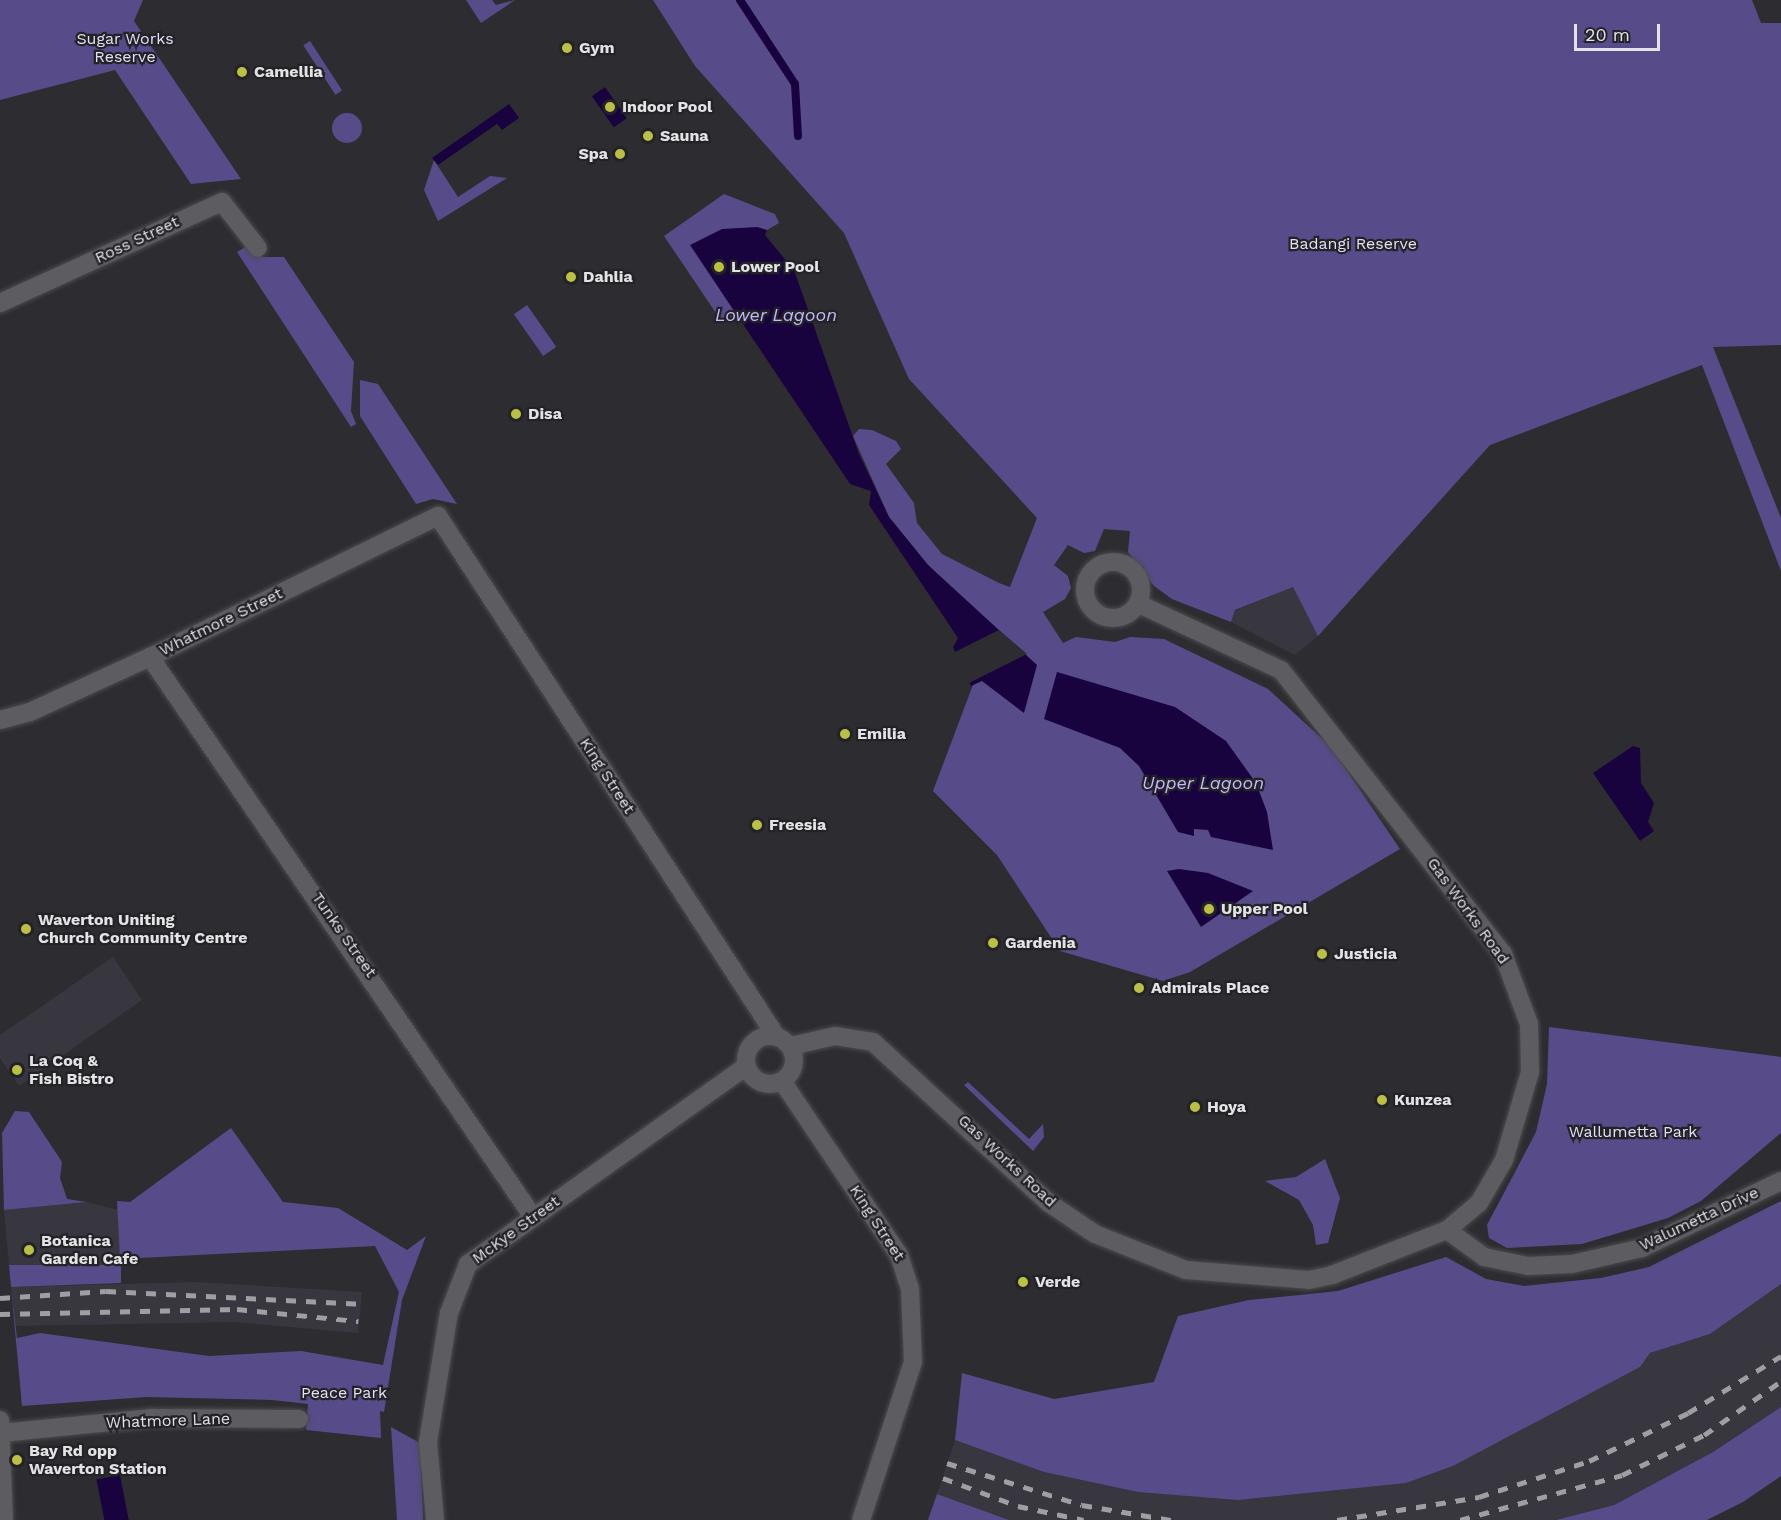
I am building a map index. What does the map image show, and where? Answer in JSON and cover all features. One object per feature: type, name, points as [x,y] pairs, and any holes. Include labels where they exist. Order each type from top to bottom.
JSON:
[{"type":"street","name":"Ross Street","points":[[0,303],[222,202],[258,248]]},
{"type":"street","name":"Whatmore Street","points":[[0,720],[30,712],[150,657],[438,516]]},
{"type":"street","name":"King Street","points":[[438,516],[784,1041]]},
{"type":"street","name":"Gas Works Road","points":[[784,1041],[835,1036],[873,1042],[1049,1203],[1121,1247],[1186,1270],[1310,1280],[1370,1263],[1448,1230],[1479,1203],[1523,1109],[1530,1072],[1529,1024],[1503,954],[1312,703],[1281,670],[1139,604]]},
{"type":"street","name":"Tunks Street","points":[[150,657],[533,1217]]},
{"type":"street","points":[[784,1041],[793,1070],[782,1081],[761,1082],[747,1066],[753,1042],[784,1041]]},
{"type":"street","name":"McKye Street","points":[[435,1520],[428,1442],[449,1313],[468,1264],[747,1066]]},
{"type":"street","name":"King Street","points":[[782,1081],[899,1255],[910,1288],[913,1362],[861,1520]]},
{"type":"street","name":"Walumetta Drive","points":[[1448,1230],[1484,1257],[1528,1266],[1572,1264],[1642,1248],[1781,1181]]},
{"type":"street","name":"Whatmore Lane","points":[[1,1426],[150,1418],[299,1419]]},
{"type":"street","points":[[1,1426],[4,1520]]},
{"type":"shaded area","points":[[1293,586],[1318,636],[1295,655],[1231,622],[1235,611]]},
{"type":"shaded area","points":[[113,957],[142,1000],[19,1086],[0,1058],[0,1035]]},
{"type":"shaded area","points":[[87,1202],[118,1210],[121,1265],[9,1265],[4,1210]]},
{"type":"shaded area","points":[[197,1282],[362,1292],[358,1333],[235,1322],[15,1326],[11,1287]]},
{"type":"shaded area","points":[[1781,1284],[1781,1407],[1713,1452],[1613,1505],[1556,1520],[1009,1520],[937,1494],[955,1440],[1044,1472],[1138,1492],[1406,1483],[1453,1466],[1640,1367],[1650,1353],[1710,1334]]},
{"type":"green space","name":"Sugar Works Reserve","points":[[0,0],[143,0],[134,21],[241,179],[191,184],[115,70],[0,100]]},
{"type":"green space","points":[[466,0],[492,0],[496,5],[515,0],[481,23]]},
{"type":"green space","name":"Badangi Reserve","points":[[653,0],[1752,0],[1761,23],[1781,23],[1781,345],[1713,347],[1781,518],[1781,571],[1702,365],[1490,445],[1318,636],[1293,587],[1235,610],[1231,622],[1172,599],[1154,586],[1128,552],[1130,531],[1104,529],[1095,551],[1084,553],[1068,545],[1054,565],[1068,576],[1071,588],[1065,599],[1043,612],[1063,643],[1076,637],[1115,642],[1130,637],[1164,639],[1268,689],[1331,747],[1400,849],[1190,972],[1163,981],[1060,951],[997,855],[933,791],[994,629],[928,565],[889,517],[853,436],[859,429],[872,430],[896,441],[901,449],[886,464],[914,503],[917,523],[942,554],[999,583],[1010,587],[1037,518],[909,379],[844,233],[695,66]]},
{"type":"green space","points":[[310,41],[342,90],[335,95],[303,45]]},
{"type":"green space","points":[[347,113],[358,117],[362,128],[358,139],[347,143],[336,139],[332,128],[336,117]]},
{"type":"green space","points":[[434,160],[458,197],[490,176],[507,178],[438,221],[424,190]]},
{"type":"green space","points":[[724,194],[775,214],[779,223],[767,230],[738,228],[691,245],[736,314],[722,322],[664,236]]},
{"type":"green space","points":[[252,243],[262,257],[284,257],[354,362],[351,411],[356,424],[351,427],[237,252]]},
{"type":"green space","points":[[527,305],[556,347],[543,356],[514,314]]},
{"type":"green space","points":[[360,380],[378,384],[457,504],[433,499],[416,504],[360,416]]},
{"type":"green space","name":"Wallumetta Park","points":[[1549,1027],[1781,1057],[1781,1133],[1701,1201],[1668,1218],[1582,1244],[1507,1248],[1489,1238],[1487,1225],[1536,1132],[1547,1084]]},
{"type":"green space","points":[[968,1082],[1029,1139],[1043,1124],[1044,1137],[1033,1151],[964,1085]]},
{"type":"green space","points":[[15,1111],[29,1112],[62,1162],[60,1178],[67,1199],[87,1202],[4,1210],[2,1133]]},
{"type":"green space","name":"Peace Park","points":[[231,1128],[283,1202],[338,1208],[407,1250],[426,1236],[402,1300],[384,1412],[380,1411],[381,1438],[306,1430],[308,1404],[272,1400],[146,1397],[22,1406],[11,1288],[17,1338],[40,1333],[209,1356],[301,1351],[383,1365],[399,1292],[375,1246],[120,1259],[117,1201],[130,1202]]},
{"type":"green space","points":[[1325,1159],[1340,1198],[1328,1243],[1316,1245],[1313,1225],[1299,1200],[1265,1181],[1296,1177]]},
{"type":"green space","points":[[1781,1201],[1781,1284],[1710,1334],[1650,1353],[1640,1367],[1453,1466],[1406,1483],[1238,1500],[1138,1492],[1044,1472],[955,1440],[962,1373],[1054,1399],[1154,1382],[1178,1316],[1249,1300],[1338,1291],[1446,1257],[1486,1279],[1524,1286],[1601,1278],[1649,1267]]},
{"type":"green space","points":[[9,1265],[121,1265],[121,1283],[11,1287]]},
{"type":"green space","points":[[1781,1407],[1781,1476],[1743,1502],[1707,1520],[1556,1520],[1614,1505],[1713,1452]]},
{"type":"green space","points":[[391,1427],[420,1443],[423,1520],[397,1520]]},
{"type":"green space","points":[[937,1494],[1009,1520],[928,1520]]},
{"type":"water","name":"Indoor Pool","points":[[605,87],[627,118],[614,127],[592,96]]},
{"type":"water","points":[[509,104],[519,118],[502,130],[497,124],[438,165],[432,158]]},
{"type":"water","name":"Lower Lagoon","points":[[757,227],[767,230],[765,235],[794,270],[859,454],[889,517],[928,565],[1037,665],[1024,713],[982,681],[971,686],[953,647],[958,638],[869,505],[871,491],[850,484],[690,245],[722,229]]},
{"type":"water","name":"Upper Lagoon","points":[[1057,672],[1175,707],[1226,741],[1256,783],[1267,812],[1273,850],[1211,837],[1208,830],[1194,829],[1194,836],[1178,832],[1139,766],[1120,748],[1044,719]]},
{"type":"water","points":[[1633,746],[1640,748],[1641,783],[1654,803],[1648,822],[1654,831],[1640,841],[1593,773]]},
{"type":"water","name":"Upper Pool","points":[[1179,869],[1208,873],[1253,891],[1201,927],[1167,871]]},
{"type":"water","points":[[120,1475],[129,1520],[104,1520],[96,1480]]},
{"type":"pier","points":[[999,630],[1027,654],[967,684],[953,653]]},
{"type":"waterway","points":[[740,0],[795,84],[798,136]]},
{"type":"railway","points":[[0,1298],[106,1291],[360,1304]]},
{"type":"railway","points":[[0,1314],[237,1309],[358,1321]]},
{"type":"railway","points":[[1337,1520],[1479,1497],[1589,1461],[1688,1413],[1781,1356]]},
{"type":"railway","points":[[1460,1520],[1622,1475],[1704,1435],[1781,1381]]},
{"type":"railway","points":[[947,1463],[1082,1505],[1171,1520]]},
{"type":"railway","points":[[943,1478],[1018,1506],[1084,1520]]},
{"type":"place","name":"Gym","points":[[567,48]]},
{"type":"place","name":"Camellia","points":[[242,72]]},
{"type":"place","name":"Indoor Pool","points":[[610,107]]},
{"type":"place","name":"Sauna","points":[[648,136]]},
{"type":"place","name":"Spa","points":[[620,154]]},
{"type":"place","name":"Lower Pool","points":[[719,267]]},
{"type":"place","name":"Dahlia","points":[[571,277]]},
{"type":"place","name":"Disa","points":[[516,414]]},
{"type":"place","name":"Emilia","points":[[845,734]]},
{"type":"place","name":"Freesia","points":[[757,825]]},
{"type":"place","name":"Upper Pool","points":[[1209,909]]},
{"type":"place","name":"Waverton Uniting Church Community Centre","points":[[26,929]]},
{"type":"place","name":"Gardenia","points":[[993,943]]},
{"type":"place","name":"Justicia","points":[[1322,954]]},
{"type":"place","name":"Admirals Place","points":[[1139,988]]},
{"type":"place","name":"La Coq & Fish Bistro","points":[[17,1070]]},
{"type":"place","name":"Kunzea","points":[[1382,1100]]},
{"type":"place","name":"Hoya","points":[[1195,1107]]},
{"type":"place","name":"Botanica Garden Cafe","points":[[29,1250]]},
{"type":"place","name":"Verde","points":[[1023,1282]]},
{"type":"place","name":"Bay Rd opp Waverton Station","points":[[17,1460]]}]
